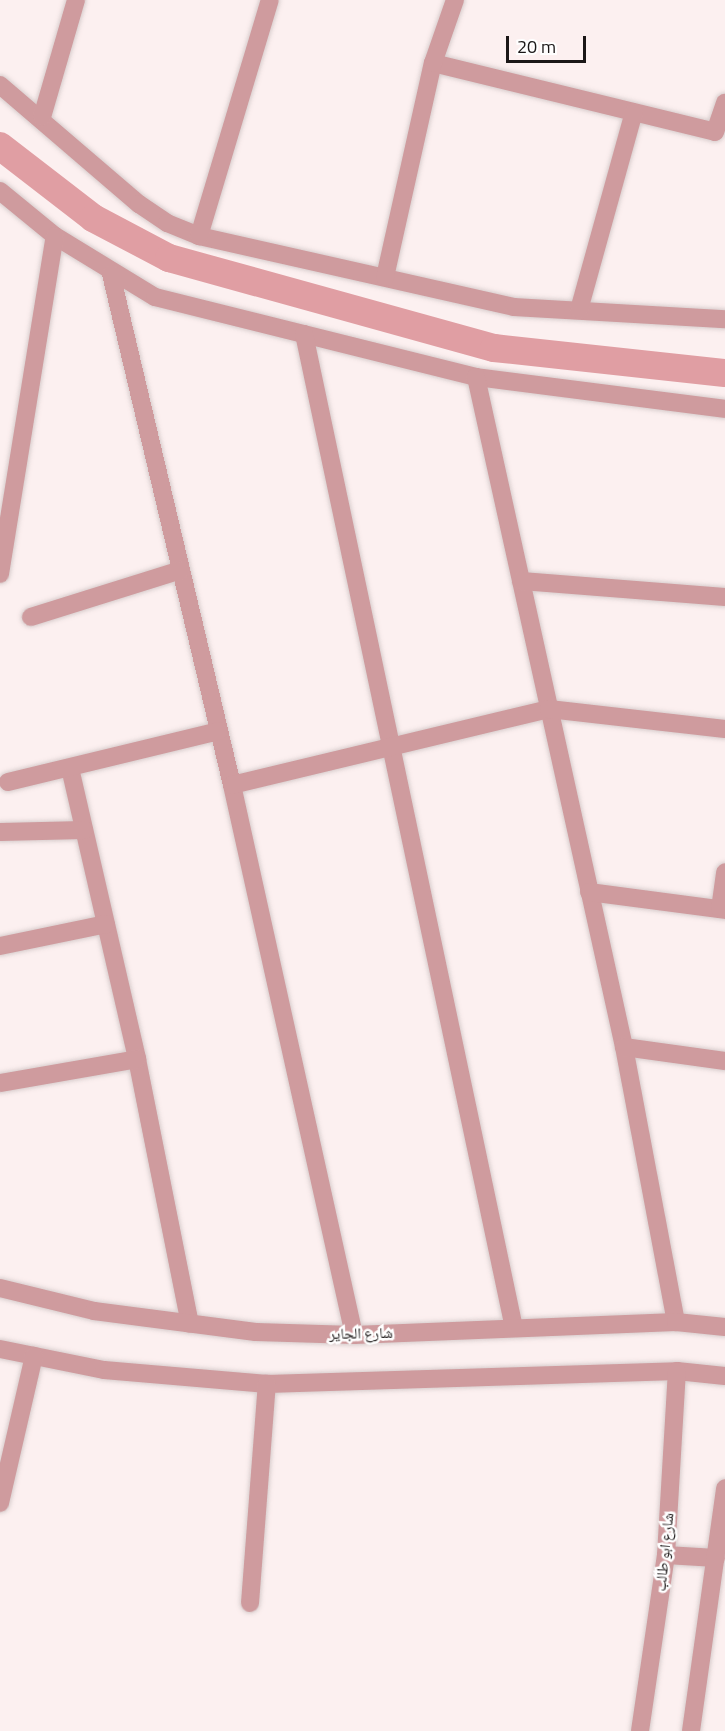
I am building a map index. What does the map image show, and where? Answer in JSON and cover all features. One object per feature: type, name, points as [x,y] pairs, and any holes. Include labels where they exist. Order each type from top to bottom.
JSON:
[{"type":"street","points":[[42,117],[76,0]]},
{"type":"street","points":[[199,236],[270,0]]},
{"type":"street","points":[[385,277],[433,63],[455,0]]},
{"type":"street","points":[[433,63],[715,132],[725,103]]},
{"type":"street","points":[[0,85],[42,117],[139,204],[167,223],[199,236],[514,308],[725,319]]},
{"type":"street","points":[[579,310],[634,112]]},
{"type":"street","points":[[0,191],[55,236],[111,274],[155,297],[476,377],[725,409]]},
{"type":"street","points":[[0,574],[55,236]]},
{"type":"street","points":[[111,274],[232,785],[354,1335]]},
{"type":"street","points":[[304,334],[393,745],[514,1328]]},
{"type":"street","points":[[476,377],[624,1047],[676,1322]]},
{"type":"street","points":[[31,617],[181,570]]},
{"type":"street","points":[[521,581],[725,597]]},
{"type":"street","points":[[232,785],[549,709],[725,729]]},
{"type":"street","points":[[8,782],[219,731]]},
{"type":"street","points":[[70,768],[137,1059],[190,1324]]},
{"type":"street","points":[[0,832],[84,830]]},
{"type":"street","points":[[589,892],[723,910],[725,872]]},
{"type":"street","points":[[0,946],[106,924]]},
{"type":"street","points":[[624,1047],[725,1061]]},
{"type":"street","points":[[0,1083],[137,1059]]},
{"type":"street","name":"شارع الجاير","points":[[0,1288],[94,1311],[256,1332],[354,1335],[676,1322],[725,1327]]},
{"type":"street","points":[[0,1349],[104,1370],[267,1384],[677,1371],[725,1376]]},
{"type":"street","points":[[0,1503],[34,1356]]},
{"type":"street","name":"شارع ابو طالب","points":[[640,1731],[666,1555],[677,1371]]},
{"type":"street","points":[[250,1603],[267,1384]]},
{"type":"street","points":[[691,1731],[725,1488]]},
{"type":"street","points":[[666,1555],[716,1558]]},
{"type":"waterway","points":[[0,146],[93,218],[169,258],[494,348],[725,373]]}]
